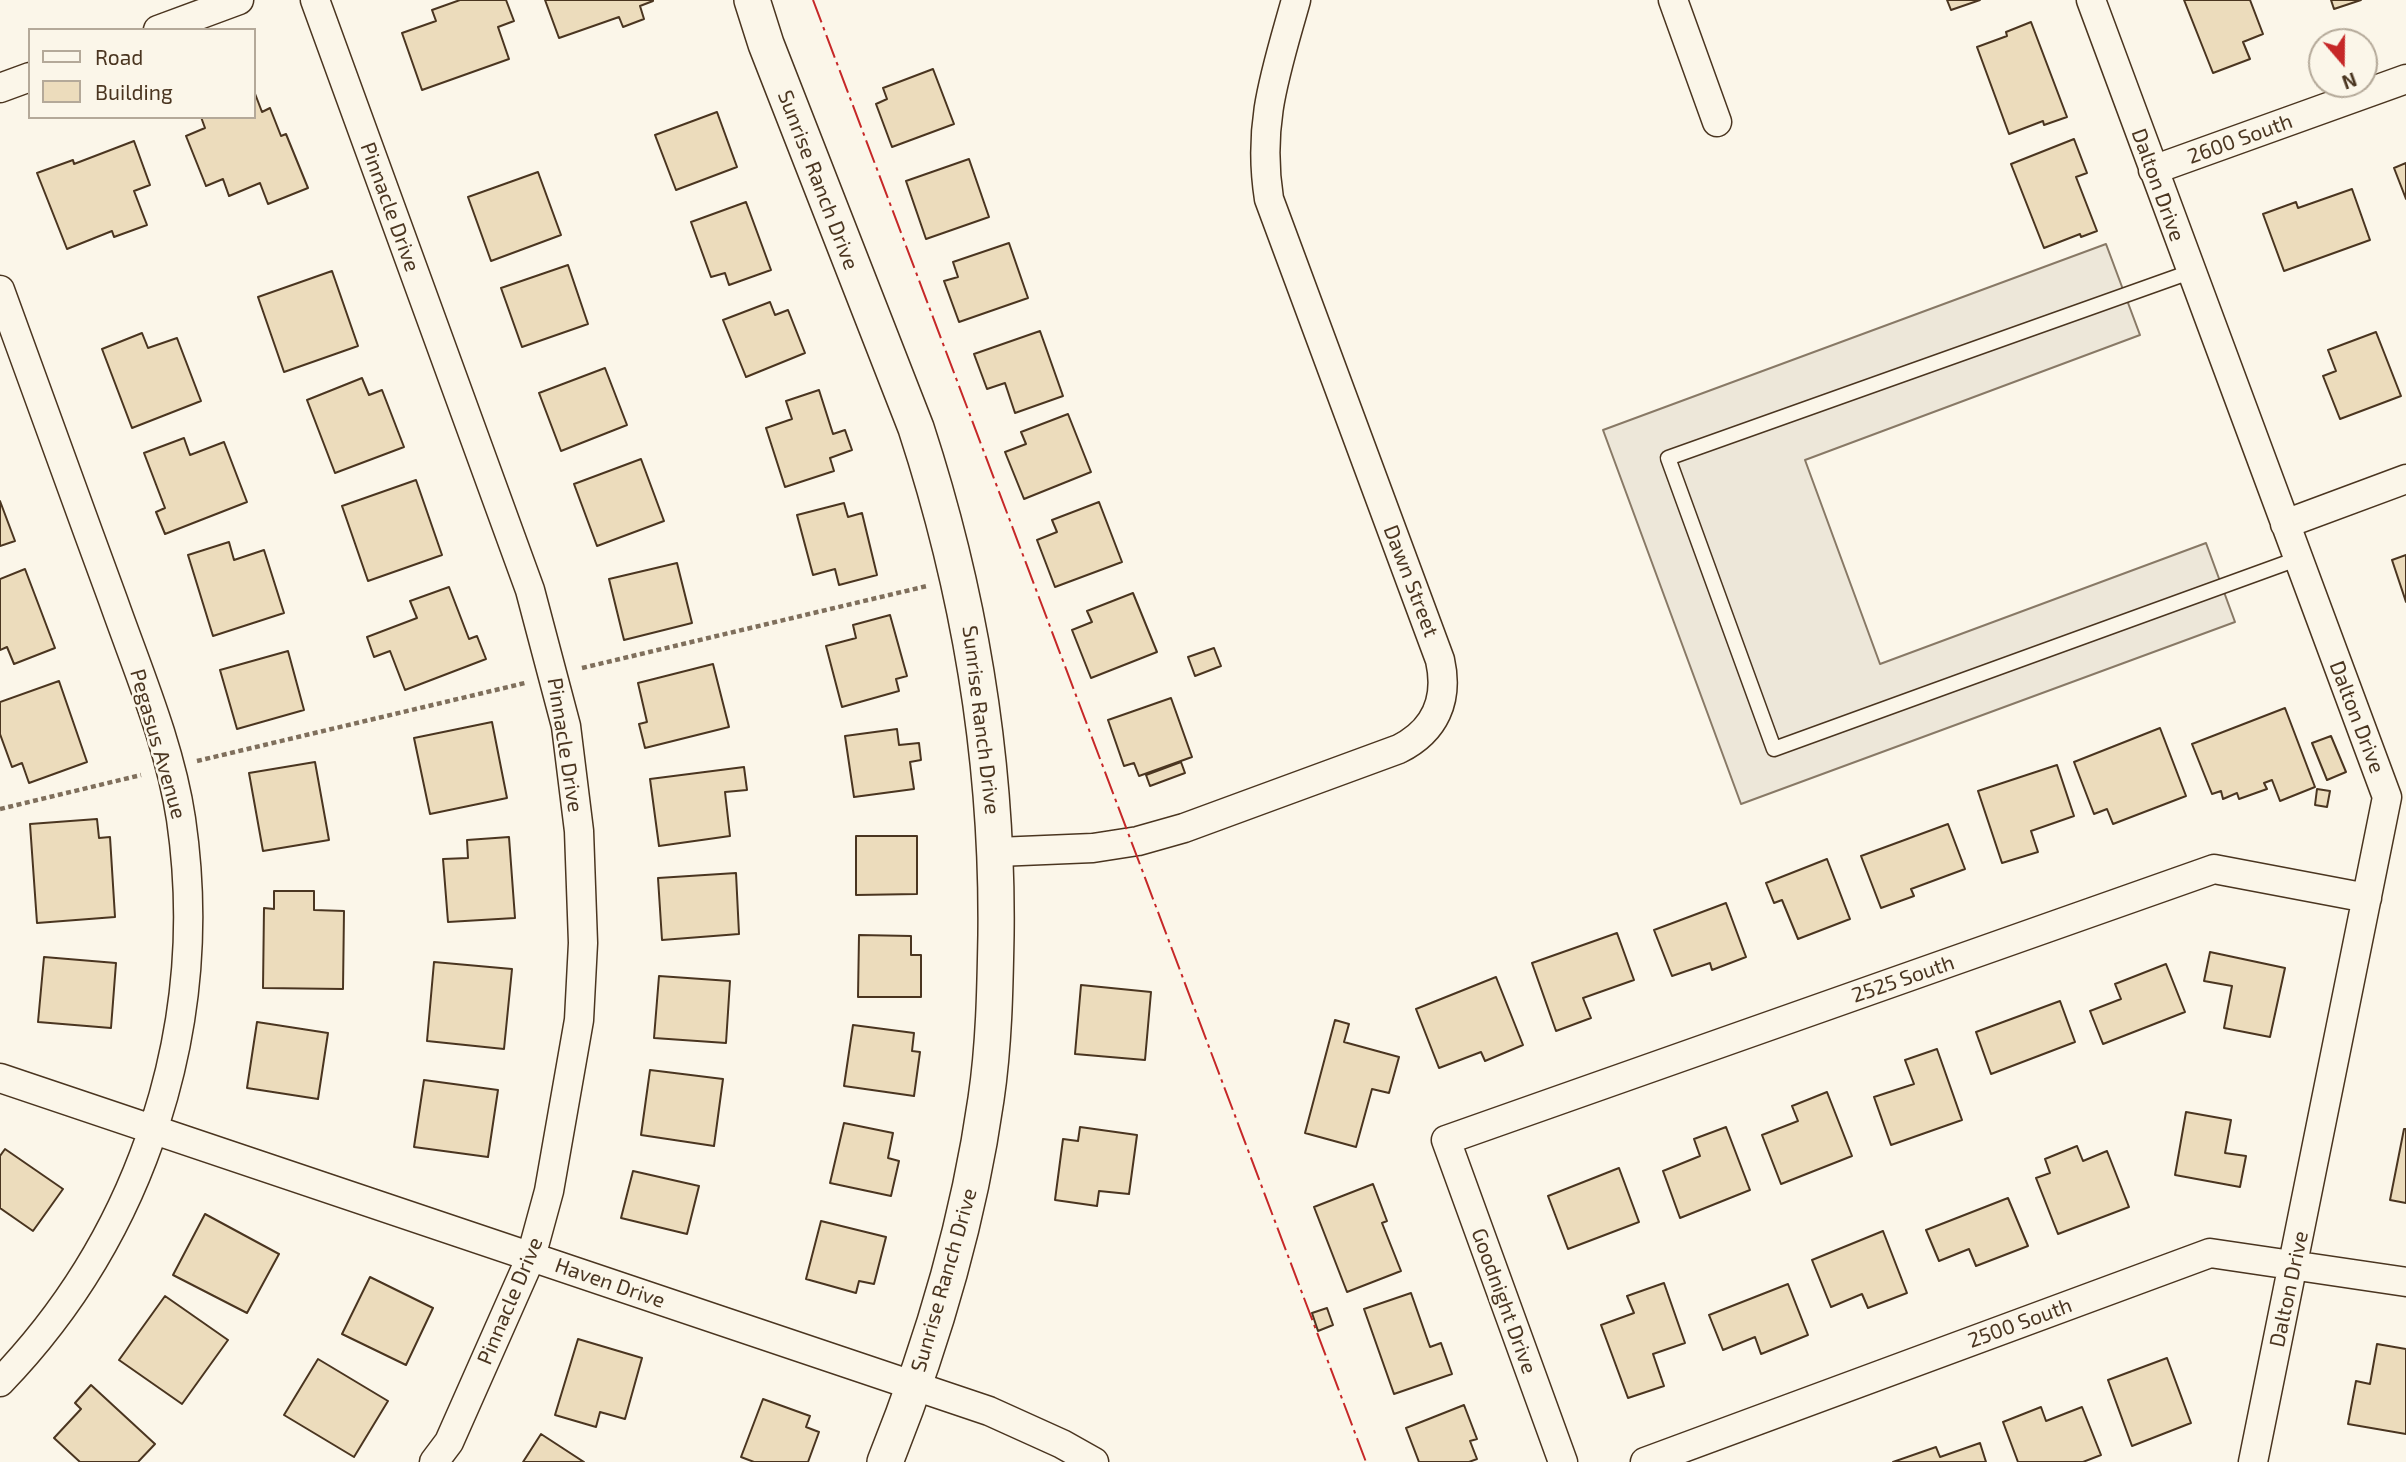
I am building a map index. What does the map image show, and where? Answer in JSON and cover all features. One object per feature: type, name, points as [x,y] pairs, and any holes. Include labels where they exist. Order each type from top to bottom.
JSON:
[{"type":"street","points":[[163,28],[239,0]]},
{"type":"street","name":"Pinnacle Drive","points":[[315,0],[530,590],[566,726],[579,831],[583,943],[579,1020],[549,1191],[531,1256],[449,1442],[434,1462]]},
{"type":"street","name":"Sunrise Ranch Drive","points":[[752,0],[770,56],[916,428],[936,491],[969,622],[989,758],[997,852],[995,989],[986,1098],[960,1234],[943,1300],[885,1462]]},
{"type":"street","name":"Dawn Street","points":[[997,852],[1093,848],[1138,841],[1184,828],[1399,749],[1424,732],[1441,707],[1444,684],[1440,660],[1269,199],[1264,169],[1268,100],[1296,0]]},
{"type":"street","points":[[1673,0],[1717,122]]},
{"type":"street","name":"Dalton Drive","points":[[2091,0],[2387,797],[2295,1265],[2253,1462]]},
{"type":"street","points":[[0,88],[28,78]]},
{"type":"street","name":"2600 South","points":[[2153,170],[2406,79]]},
{"type":"street","name":"Pegasus Avenue","points":[[0,290],[136,666],[169,768],[181,817],[187,872],[187,980],[173,1063],[155,1130],[129,1194],[97,1257],[61,1313],[0,1382]]},
{"type":"street","points":[[2285,524],[2406,479]]},
{"type":"street","name":"2525 South","points":[[1446,1140],[2214,869],[2367,898]]},
{"type":"street","name":"Haven Drive","points":[[0,1078],[989,1410],[1094,1462]]},
{"type":"street","name":"Goodnight Drive","points":[[1446,1140],[1563,1462]]},
{"type":"street","name":"2500 South","points":[[1645,1462],[2210,1253],[2406,1282]]},
{"type":"lane","points":[[2190,272],[1668,458],[1774,749],[2297,559]]},
{"type":"path","points":[[582,668],[928,586]]},
{"type":"path","points":[[197,761],[526,682]]},
{"type":"path","points":[[0,809],[142,775]]},
{"type":"shaded area","points":[[2106,244],[2140,335],[1805,460],[1880,664],[2206,543],[2235,622],[1741,804],[1603,430]]},
{"type":"building","points":[[460,0],[506,0],[514,21],[498,27],[509,59],[422,90],[402,33],[436,21],[432,10]]},
{"type":"building","points":[[545,0],[653,1],[640,6],[644,19],[623,27],[619,17],[559,38]]},
{"type":"building","points":[[1947,0],[1980,0],[1951,10]]},
{"type":"building","points":[[2184,0],[2250,0],[2263,34],[2243,42],[2250,59],[2213,73]]},
{"type":"building","points":[[2331,0],[2361,0],[2334,9]]},
{"type":"building","points":[[2031,22],[2067,117],[2044,125],[2043,121],[2009,134],[1977,47],[2007,36],[2006,32]]},
{"type":"building","points":[[933,69],[954,124],[892,147],[876,104],[887,99],[883,88]]},
{"type":"building","points":[[256,96],[262,112],[270,108],[281,136],[286,134],[308,188],[268,204],[260,183],[229,196],[223,179],[206,186],[186,136],[205,128],[202,119],[256,119]]},
{"type":"building","points":[[717,112],[737,167],[676,190],[655,135]]},
{"type":"building","points":[[2074,139],[2087,173],[2076,177],[2097,231],[2081,237],[2080,234],[2044,248],[2011,164]]},
{"type":"building","points":[[134,141],[150,185],[134,191],[147,225],[114,237],[112,231],[67,249],[37,173],[73,160],[74,164]]},
{"type":"building","points":[[969,159],[989,217],[926,239],[906,181]]},
{"type":"building","points":[[2406,163],[2406,199],[2394,168]]},
{"type":"building","points":[[538,172],[561,235],[491,261],[468,197]]},
{"type":"building","points":[[2352,189],[2370,240],[2284,271],[2263,214],[2296,202],[2298,208]]},
{"type":"building","points":[[746,202],[771,270],[729,285],[725,273],[711,277],[691,222]]},
{"type":"building","points":[[1009,243],[1028,298],[959,322],[944,281],[958,277],[953,262]]},
{"type":"building","points":[[568,265],[588,324],[522,347],[501,288]]},
{"type":"building","points":[[332,271],[358,346],[284,372],[258,297]]},
{"type":"building","points":[[770,302],[775,315],[788,310],[805,353],[746,377],[723,320]]},
{"type":"building","points":[[1040,331],[1063,396],[1015,413],[1005,383],[987,389],[974,354]]},
{"type":"building","points":[[2376,332],[2401,396],[2340,419],[2323,376],[2336,371],[2328,350]]},
{"type":"building","points":[[142,333],[148,348],[177,338],[201,401],[132,428],[102,349]]},
{"type":"building","points":[[605,368],[627,425],[561,451],[539,393]]},
{"type":"building","points":[[362,378],[369,395],[382,390],[404,447],[335,473],[307,400]]},
{"type":"building","points":[[819,390],[833,434],[845,430],[852,450],[830,458],[834,471],[785,487],[766,428],[792,419],[786,401]]},
{"type":"building","points":[[1068,414],[1091,472],[1024,499],[1005,452],[1026,444],[1021,432]]},
{"type":"building","points":[[184,438],[190,455],[224,442],[247,502],[165,534],[156,512],[165,508],[144,453]]},
{"type":"building","points":[[641,459],[664,521],[597,546],[574,484]]},
{"type":"building","points":[[416,480],[442,555],[368,581],[342,506]]},
{"type":"building","points":[[0,501],[15,541],[0,546]]},
{"type":"building","points":[[1099,502],[1122,562],[1055,587],[1037,540],[1057,532],[1052,520]]},
{"type":"building","points":[[844,503],[848,517],[862,513],[877,575],[839,585],[835,569],[813,575],[797,515]]},
{"type":"building","points":[[229,542],[234,560],[264,550],[284,613],[213,636],[188,555]]},
{"type":"building","points":[[2406,555],[2406,602],[2392,560]]},
{"type":"building","points":[[677,563],[692,623],[624,640],[609,579]]},
{"type":"building","points":[[25,569],[55,648],[14,664],[7,647],[0,650],[0,579]]},
{"type":"building","points":[[449,587],[469,639],[477,636],[486,659],[405,690],[390,651],[374,657],[367,637],[417,618],[410,601]]},
{"type":"building","points":[[1133,593],[1157,652],[1091,678],[1072,630],[1092,622],[1087,611]]},
{"type":"building","points":[[890,615],[907,676],[896,679],[899,691],[842,707],[826,646],[856,638],[853,625]]},
{"type":"building","points":[[1214,648],[1221,666],[1195,676],[1188,657]]},
{"type":"building","points":[[288,651],[304,710],[237,729],[220,670]]},
{"type":"building","points":[[713,664],[729,727],[645,748],[639,724],[647,722],[638,683]]},
{"type":"building","points":[[59,681],[87,762],[29,783],[22,763],[12,767],[0,734],[0,702]]},
{"type":"building","points":[[1171,698],[1192,757],[1139,776],[1134,763],[1124,766],[1108,720]]},
{"type":"building","points":[[2285,708],[2315,787],[2280,801],[2272,780],[2264,783],[2267,789],[2239,799],[2237,793],[2223,799],[2221,791],[2212,794],[2192,744]]},
{"type":"building","points":[[492,722],[507,798],[430,814],[414,738]]},
{"type":"building","points":[[2160,728],[2186,796],[2113,824],[2107,809],[2094,814],[2074,762]]},
{"type":"building","points":[[897,729],[899,745],[919,743],[921,760],[910,762],[914,789],[854,797],[845,736]]},
{"type":"building","points":[[2331,736],[2346,772],[2327,780],[2312,743]]},
{"type":"building","points":[[315,762],[329,840],[263,851],[249,773]]},
{"type":"building","points":[[1181,762],[1185,773],[1150,786],[1146,775]]},
{"type":"building","points":[[2057,765],[2074,816],[2031,831],[2038,852],[2002,863],[1978,791]]},
{"type":"building","points":[[744,767],[747,790],[725,792],[730,836],[659,846],[650,779]]},
{"type":"building","points":[[2317,789],[2330,791],[2327,807],[2315,805]]},
{"type":"building","points":[[97,819],[99,838],[110,837],[115,917],[37,923],[30,824]]},
{"type":"building","points":[[1948,824],[1965,869],[1911,889],[1914,896],[1881,908],[1861,856]]},
{"type":"building","points":[[856,836],[917,836],[917,894],[856,895]]},
{"type":"building","points":[[509,837],[515,918],[448,922],[443,859],[468,858],[467,840]]},
{"type":"building","points":[[1827,859],[1850,919],[1798,939],[1782,900],[1774,903],[1766,883]]},
{"type":"building","points":[[736,873],[739,934],[662,940],[658,878]]},
{"type":"building","points":[[274,891],[314,891],[314,910],[344,911],[343,989],[263,988],[264,908],[274,909]]},
{"type":"building","points":[[1726,903],[1746,957],[1712,970],[1710,963],[1672,976],[1654,930]]},
{"type":"building","points":[[1617,933],[1634,980],[1583,998],[1591,1018],[1556,1031],[1532,963]]},
{"type":"building","points":[[859,935],[911,936],[911,955],[921,955],[921,997],[858,997]]},
{"type":"building","points":[[2210,952],[2285,968],[2270,1037],[2224,1028],[2232,986],[2204,981]]},
{"type":"building","points":[[44,957],[116,963],[111,1028],[38,1022]]},
{"type":"building","points":[[434,962],[512,969],[504,1049],[427,1041]]},
{"type":"building","points":[[2166,964],[2185,1012],[2103,1044],[2090,1011],[2121,999],[2115,984]]},
{"type":"building","points":[[659,976],[730,981],[726,1043],[654,1038]]},
{"type":"building","points":[[1496,977],[1523,1045],[1485,1061],[1481,1052],[1439,1068],[1416,1009]]},
{"type":"building","points":[[1081,985],[1151,992],[1145,1060],[1075,1054]]},
{"type":"building","points":[[2060,1001],[2075,1042],[1991,1074],[1976,1032]]},
{"type":"building","points":[[1335,1020],[1349,1024],[1344,1042],[1399,1057],[1389,1093],[1372,1089],[1356,1147],[1305,1133]]},
{"type":"building","points":[[257,1022],[328,1033],[318,1099],[247,1088]]},
{"type":"building","points":[[853,1025],[914,1033],[912,1051],[920,1052],[914,1096],[844,1086]]},
{"type":"building","points":[[1937,1049],[1962,1120],[1891,1145],[1874,1097],[1914,1084],[1905,1060]]},
{"type":"building","points":[[650,1070],[723,1079],[714,1146],[641,1135]]},
{"type":"building","points":[[424,1080],[498,1090],[488,1157],[414,1147]]},
{"type":"building","points":[[1827,1092],[1852,1156],[1781,1184],[1762,1135],[1798,1121],[1792,1106]]},
{"type":"building","points":[[2186,1112],[2231,1120],[2225,1153],[2246,1156],[2240,1187],[2175,1175]]},
{"type":"building","points":[[844,1123],[893,1133],[888,1158],[899,1161],[891,1196],[830,1183]]},
{"type":"building","points":[[1080,1127],[1137,1135],[1129,1194],[1099,1191],[1097,1206],[1055,1200],[1063,1139],[1078,1141]]},
{"type":"building","points":[[1726,1127],[1750,1190],[1680,1218],[1663,1171],[1700,1156],[1694,1139]]},
{"type":"building","points":[[2406,1129],[2406,1203],[2390,1200]]},
{"type":"building","points":[[2077,1146],[2083,1161],[2107,1151],[2129,1207],[2058,1234],[2036,1178],[2050,1173],[2045,1159]]},
{"type":"building","points":[[5,1149],[63,1189],[33,1231],[0,1208],[0,1156]]},
{"type":"building","points":[[1619,1168],[1639,1222],[1568,1249],[1548,1196]]},
{"type":"building","points":[[633,1171],[699,1186],[687,1234],[621,1218]]},
{"type":"building","points":[[1373,1184],[1387,1221],[1382,1223],[1401,1271],[1347,1292],[1314,1207]]},
{"type":"building","points":[[2008,1198],[2028,1246],[1976,1266],[1969,1249],[1939,1261],[1926,1230]]},
{"type":"building","points":[[205,1214],[279,1254],[247,1313],[173,1275]]},
{"type":"building","points":[[821,1221],[886,1237],[874,1284],[859,1281],[856,1293],[806,1279]]},
{"type":"building","points":[[1883,1231],[1907,1293],[1868,1308],[1862,1294],[1831,1307],[1812,1260]]},
{"type":"building","points":[[370,1277],[433,1308],[406,1365],[342,1334]]},
{"type":"building","points":[[1664,1283],[1685,1343],[1653,1354],[1664,1386],[1628,1398],[1601,1325],[1634,1313],[1627,1296]]},
{"type":"building","points":[[1788,1284],[1808,1335],[1761,1354],[1755,1337],[1723,1350],[1709,1315]]},
{"type":"building","points":[[1411,1293],[1430,1347],[1441,1343],[1452,1374],[1394,1394],[1364,1309]]},
{"type":"building","points":[[165,1296],[228,1340],[182,1404],[119,1360]]},
{"type":"building","points":[[1327,1308],[1333,1325],[1318,1331],[1312,1313]]},
{"type":"building","points":[[578,1339],[642,1358],[625,1419],[600,1412],[596,1427],[555,1415]]},
{"type":"building","points":[[2377,1344],[2406,1349],[2406,1434],[2348,1424],[2356,1381],[2370,1384]]},
{"type":"building","points":[[2167,1358],[2191,1423],[2132,1446],[2108,1380]]},
{"type":"building","points":[[318,1359],[388,1401],[354,1457],[284,1415]]},
{"type":"building","points":[[91,1385],[155,1444],[138,1462],[80,1462],[54,1438],[81,1409],[75,1403]]},
{"type":"building","points":[[763,1399],[810,1416],[806,1427],[819,1432],[808,1462],[754,1462],[741,1457]]},
{"type":"building","points":[[1464,1405],[1477,1439],[1470,1441],[1477,1459],[1469,1462],[1419,1462],[1406,1428]]},
{"type":"building","points":[[2041,1407],[2046,1421],[2082,1407],[2101,1455],[2083,1462],[2018,1462],[2003,1422]]},
{"type":"building","points":[[541,1434],[584,1462],[523,1462]]},
{"type":"building","points":[[1980,1443],[1986,1462],[1893,1462],[1936,1447],[1940,1457]]},
{"type":"power","points":[[813,0],[1366,1462]]}]
